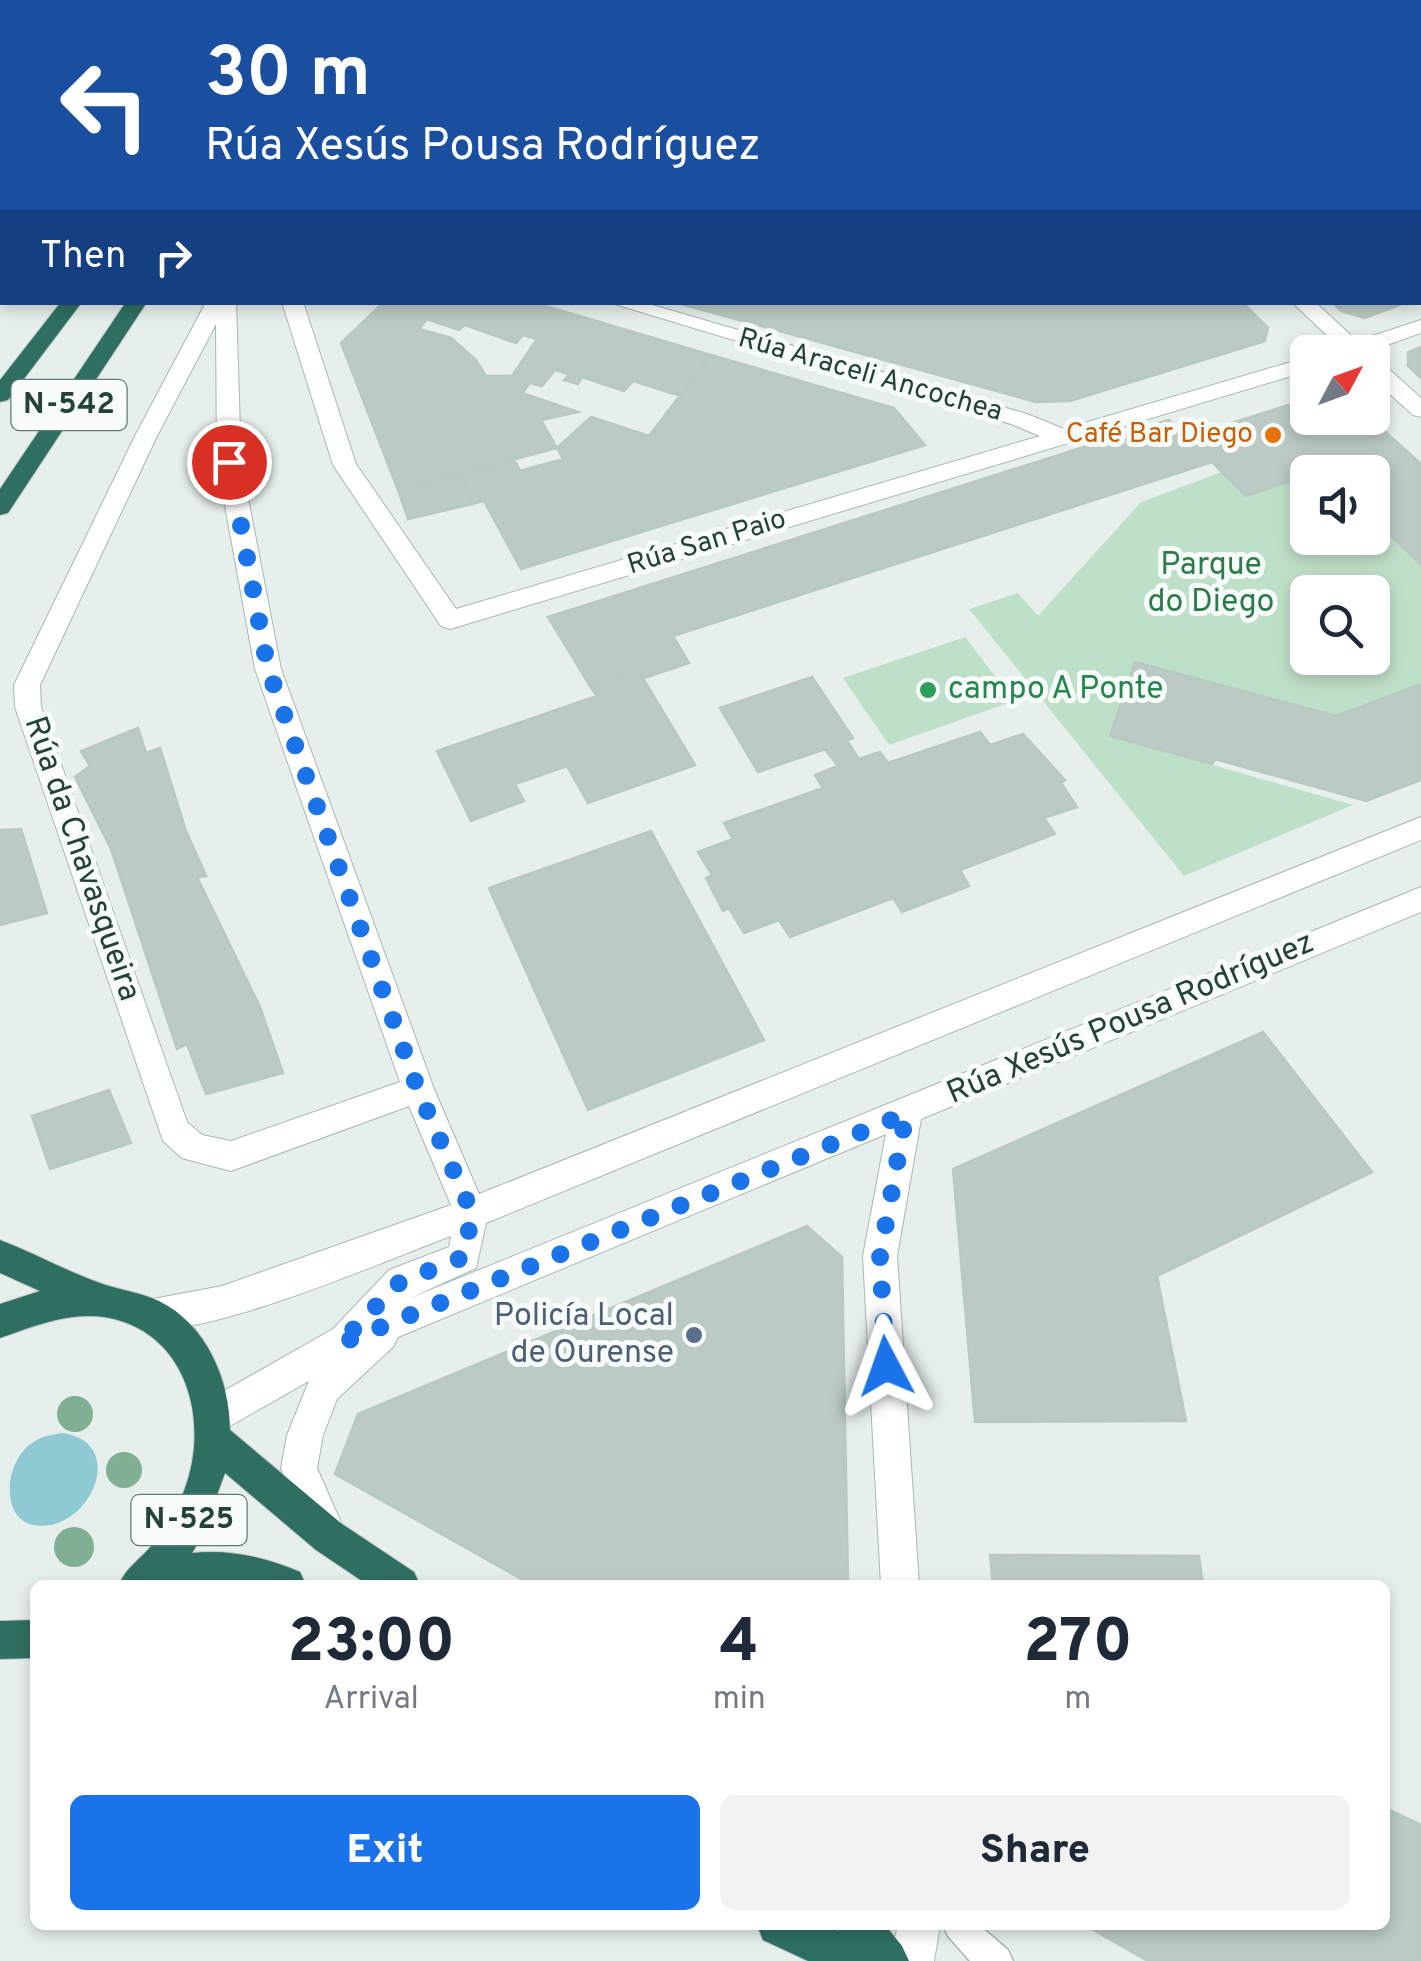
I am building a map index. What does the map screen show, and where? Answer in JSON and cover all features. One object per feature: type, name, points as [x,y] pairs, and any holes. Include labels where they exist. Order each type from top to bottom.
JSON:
[{"type":"highway","points":[[0,394],[58,305]]},
{"type":"highway","name":"N-542","points":[[0,394],[70,305]]},
{"type":"highway","name":"N-542","points":[[0,508],[136,305]]},
{"type":"highway","name":"N-525","points":[[0,1256],[103,1300],[149,1314],[182,1339],[204,1374],[214,1428],[205,1487],[183,1534],[145,1580]]},
{"type":"highway","name":"N-525","points":[[0,1320],[58,1302],[103,1300]]},
{"type":"highway","name":"N-525","points":[[214,1428],[328,1536],[393,1580]]},
{"type":"highway","name":"N-525","points":[[150,1580],[224,1568],[268,1580]]},
{"type":"highway","points":[[0,1640],[30,1639]]},
{"type":"highway","points":[[789,1930],[856,1961]]},
{"type":"highway","points":[[860,1930],[887,1961]]},
{"type":"street","name":"Rúa da Chavasqueira","points":[[215,305],[146,436],[28,685],[28,707],[174,1131],[193,1148],[231,1156],[418,1090]]},
{"type":"street","points":[[226,305],[229,462],[268,669],[418,1090],[472,1213]]},
{"type":"street","name":"Rúa Araceli Ancochea","points":[[628,305],[1019,419],[1062,437]]},
{"type":"street","points":[[1305,305],[1336,335]]},
{"type":"street","name":"Rúa San Paio","points":[[293,310],[344,465],[450,620],[1290,369]]},
{"type":"street","points":[[1390,338],[1421,326]]},
{"type":"street","points":[[1390,382],[1421,410]]},
{"type":"street","name":"Rúa Xesús Pousa Rodríguez","points":[[149,1314],[222,1303],[472,1213],[1421,828]]},
{"type":"street","name":"Rúa Xesús Pousa Rodríguez","points":[[214,1428],[339,1344],[1421,899]]},
{"type":"street","points":[[900,1580],[880,1256],[906,1114]]},
{"type":"street","name":"Rúa Xesús Pousa Rodríguez","points":[[339,1344],[400,1282],[464,1257],[472,1213]]},
{"type":"street","name":"Rúa Xesús Pousa Rodríguez","points":[[328,1536],[299,1468],[305,1435],[324,1387],[397,1320]]},
{"type":"street","points":[[912,1961],[918,1930]]},
{"type":"lane","points":[[963,1930],[996,1961]]},
{"type":"green space","name":"Parque do Diego","points":[[1222,472],[1246,496],[1290,481],[1290,555],[1390,555],[1390,534],[1421,565],[1421,684],[1336,716],[1135,662],[1111,736],[1353,805],[1184,876],[969,609],[1018,593],[1038,616],[1141,502]]},
{"type":"green space","name":"campo A Ponte","points":[[965,637],[1014,701],[889,745],[843,678]]},
{"type":"water","points":[[62,1433],[83,1440],[95,1453],[98,1470],[94,1488],[68,1518],[50,1525],[29,1524],[20,1518],[10,1498],[16,1461],[32,1443]]},
{"type":"building","points":[[381,305],[542,305],[711,355],[681,396],[633,381],[624,391],[582,377],[578,384],[564,380],[569,374],[555,370],[542,386],[530,383],[522,393],[578,412],[541,420],[557,448],[398,490],[341,343]],"holes":[[[427,319],[459,330],[465,325],[516,343],[523,335],[537,339],[512,376],[486,376],[476,360],[451,338],[419,329]]]},
{"type":"building","points":[[685,305],[1245,305],[1268,328],[1265,341],[1070,401],[1036,402]]},
{"type":"building","points":[[1335,305],[1399,305],[1365,318],[1341,311]]},
{"type":"building","points":[[1421,347],[1421,378],[1408,366],[1408,352]]},
{"type":"building","points":[[711,355],[894,408],[925,445],[521,569],[484,501],[472,504],[461,475],[515,461],[520,471],[563,459],[557,448],[591,417],[649,436]]},
{"type":"building","points":[[1290,405],[1290,435],[1389,435],[1421,464],[1421,565],[1390,535],[1390,455],[1290,455],[1290,481],[1246,496],[1212,462],[673,636],[689,663],[644,678],[638,670],[590,686],[548,617],[1169,420],[1187,437]]},
{"type":"building","points":[[461,475],[472,504],[408,519],[398,490]]},
{"type":"building","points":[[1135,662],[1336,716],[1421,684],[1421,780],[1366,801],[1215,759],[1212,764],[1110,736]]},
{"type":"building","points":[[638,670],[695,765],[588,803],[567,766],[515,784],[524,801],[471,821],[437,751],[597,696],[590,686]]},
{"type":"building","points":[[812,677],[853,738],[847,741],[859,759],[880,752],[888,763],[980,732],[990,745],[1023,734],[1065,780],[1061,783],[1077,807],[1044,818],[1055,834],[960,870],[969,886],[902,912],[893,898],[790,937],[779,920],[744,933],[729,908],[723,911],[706,878],[712,875],[698,852],[733,839],[724,823],[823,788],[815,775],[838,766],[825,749],[758,772],[720,708]]},
{"type":"building","points":[[138,728],[146,753],[160,748],[186,831],[206,876],[197,877],[260,1007],[283,1073],[206,1094],[187,1044],[177,1049],[111,849],[75,777],[90,766],[81,751]]},
{"type":"building","points":[[21,829],[47,913],[0,925],[0,830]]},
{"type":"building","points":[[651,831],[764,1040],[588,1110],[489,888]]},
{"type":"building","points":[[1263,1032],[1372,1172],[1157,1276],[1186,1421],[975,1422],[953,1169]]},
{"type":"building","points":[[109,1090],[131,1143],[50,1169],[32,1116]]},
{"type":"building","name":"Policía Local de Ourense","points":[[807,1226],[842,1257],[848,1580],[523,1580],[335,1474],[358,1414]]},
{"type":"building","points":[[990,1555],[1199,1556],[1202,1580],[992,1580]]},
{"type":"building","points":[[1390,1810],[1421,1825],[1421,1961],[1148,1961],[1094,1930],[1390,1930]]},
{"type":"place","name":"Café Bar Diego","points":[[1273,435]]},
{"type":"place","name":"campo A Ponte","points":[[928,690]]},
{"type":"place","name":"Policía Local de Ourense","points":[[694,1335]]},
{"type":"route","points":[[229,462],[268,669],[418,1090],[472,1213],[464,1257],[400,1282],[339,1344],[906,1114],[880,1256],[886,1366]]}]
